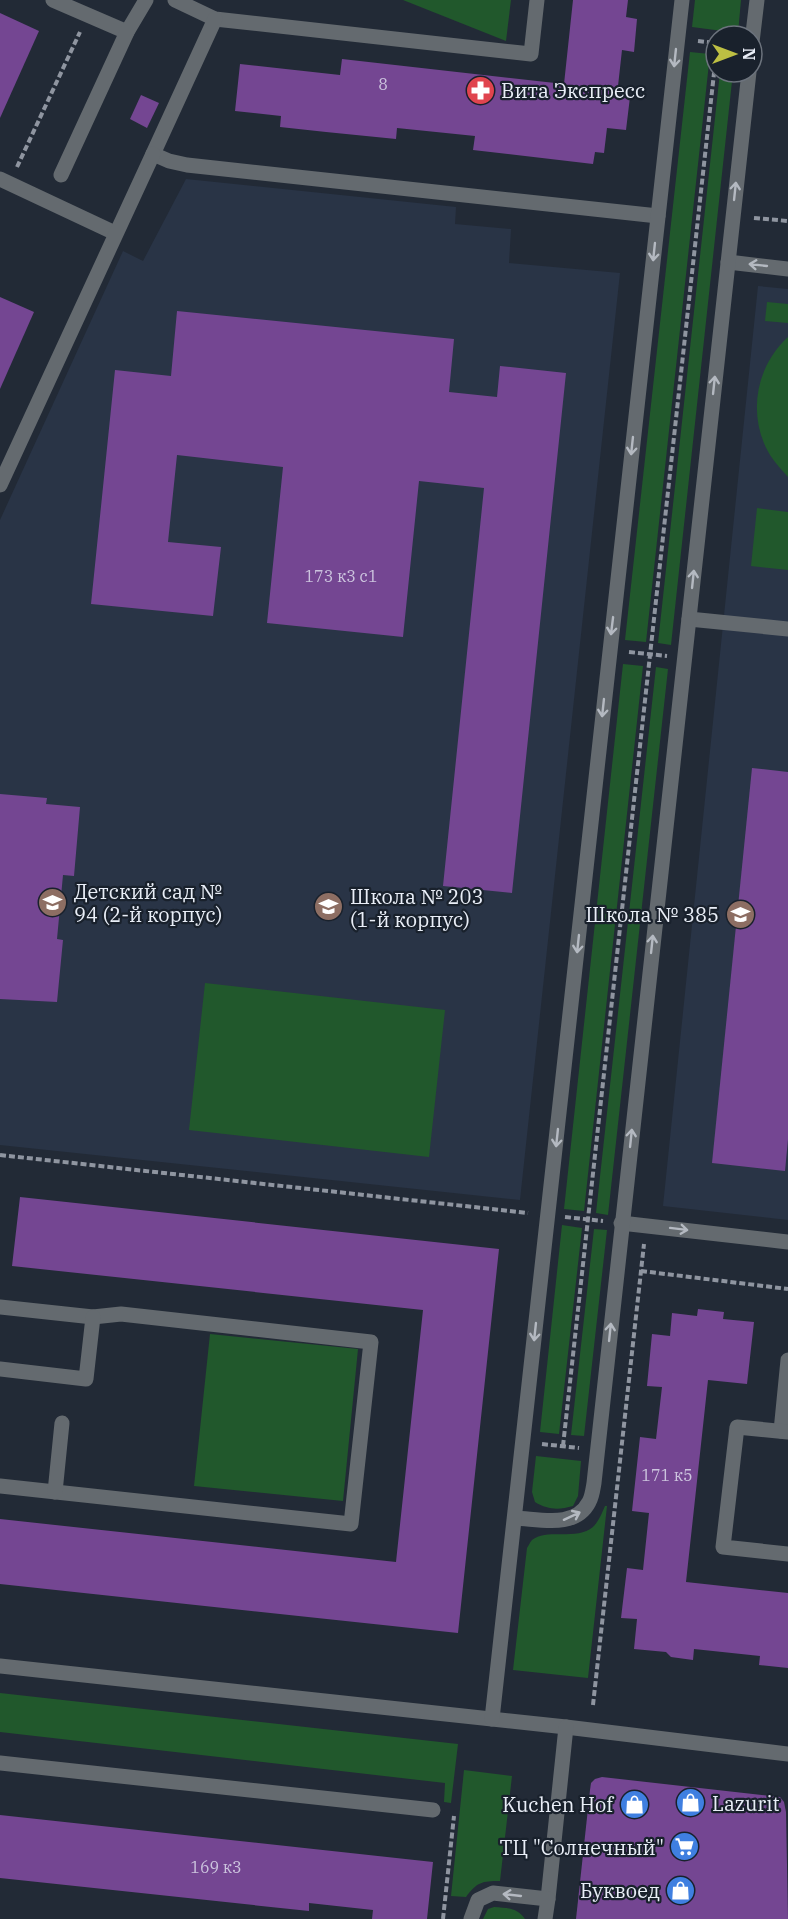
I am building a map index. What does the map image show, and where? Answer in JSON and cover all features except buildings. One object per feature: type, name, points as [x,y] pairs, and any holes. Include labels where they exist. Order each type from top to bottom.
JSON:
[{"type":"street","points":[[53,0],[127,33]]},
{"type":"street","points":[[61,175],[127,33],[146,0]]},
{"type":"street","points":[[175,0],[214,19],[531,54],[537,0]]},
{"type":"street","points":[[492,1719],[682,0]]},
{"type":"street","points":[[754,24],[756,0]]},
{"type":"street","points":[[0,485],[214,19]]},
{"type":"street","points":[[515,1518],[565,1521],[579,1515],[590,1501],[594,1483],[748,84]]},
{"type":"street","points":[[153,153],[169,161],[187,165],[657,216]]},
{"type":"street","points":[[5,181],[116,233]]},
{"type":"street","points":[[728,262],[788,269]]},
{"type":"street","points":[[689,619],[788,629]]},
{"type":"street","points":[[621,1223],[788,1242]]},
{"type":"street","points":[[0,1307],[93,1317],[122,1314],[371,1342],[351,1524],[0,1486]]},
{"type":"street","points":[[0,1369],[86,1379],[93,1317]]},
{"type":"street","points":[[788,1360],[784,1432],[737,1427],[723,1547],[788,1554]]},
{"type":"street","points":[[55,1491],[63,1422]]},
{"type":"street","points":[[0,1666],[566,1727],[788,1754]]},
{"type":"street","points":[[545,1919],[566,1727]]},
{"type":"street","points":[[0,1763],[433,1810]]},
{"type":"street","points":[[471,1919],[478,1900],[493,1893],[548,1899]]},
{"type":"path","points":[[5,181],[87,15]]},
{"type":"path","points":[[691,40],[704,42]]},
{"type":"path","points":[[563,1446],[713,84]]},
{"type":"path","points":[[754,218],[788,221]]},
{"type":"path","points":[[624,652],[670,657]]},
{"type":"path","points":[[0,1155],[523,1212]]},
{"type":"path","points":[[548,1215],[621,1223]]},
{"type":"path","points":[[593,1705],[646,1225]]},
{"type":"path","points":[[641,1271],[788,1289]]},
{"type":"path","points":[[538,1443],[580,1448]]},
{"type":"path","points":[[443,1919],[455,1812]]},
{"type":"shaded area","name":"Школа № 203 (1-й корпус)","points":[[186,179],[456,207],[455,224],[511,229],[509,263],[620,273],[520,1200],[0,1145],[0,520],[123,251],[143,261]]},
{"type":"shaded area","name":"Школа № 385","points":[[758,286],[788,289],[788,1220],[663,1206]]},
{"type":"green space","points":[[403,0],[511,0],[506,41]]},
{"type":"green space","points":[[695,0],[741,0],[739,24],[704,24],[704,29],[692,27]]},
{"type":"green space","points":[[690,52],[704,53],[704,84],[707,84],[646,642],[625,640]]},
{"type":"green space","points":[[719,84],[732,84],[671,645],[658,643]]},
{"type":"green space","points":[[767,302],[788,304],[788,323],[765,321]]},
{"type":"green space","points":[[788,337],[788,477],[772,458],[763,440],[758,425],[757,409],[758,393],[768,363]]},
{"type":"green space","points":[[757,508],[788,512],[788,570],[751,566]]},
{"type":"green space","points":[[623,664],[643,666],[584,1211],[564,1209]]},
{"type":"green space","points":[[656,667],[668,669],[608,1215],[596,1213]]},
{"type":"green space","points":[[205,983],[445,1010],[429,1157],[189,1130]]},
{"type":"green space","points":[[562,1225],[582,1228],[559,1434],[540,1432]]},
{"type":"green space","points":[[594,1229],[607,1230],[584,1436],[571,1435]]},
{"type":"green space","points":[[210,1334],[358,1349],[343,1501],[194,1486]]},
{"type":"green space","points":[[536,1456],[581,1461],[578,1496],[573,1506],[544,1507],[535,1502],[532,1492]]},
{"type":"green space","points":[[607,1506],[588,1678],[513,1670],[527,1548],[532,1540],[538,1537],[586,1531],[597,1522]]},
{"type":"green space","points":[[0,1693],[458,1744],[451,1803],[444,1802],[445,1783],[0,1732]]},
{"type":"green space","points":[[464,1770],[512,1776],[500,1881],[480,1883],[466,1897],[451,1896]]},
{"type":"green space","points":[[508,1908],[525,1919],[483,1919],[488,1909]]},
{"type":"place","name":"Вита Экспресс","points":[[480,90]]},
{"type":"place","name":"Детский сад № 94 (2-й корпус)","points":[[53,902]]},
{"type":"place","name":"Школа № 203 (1-й корпус)","points":[[329,907]]},
{"type":"place","name":"Школа № 385","points":[[740,914]]},
{"type":"place","name":"Lazurit","points":[[691,1803]]},
{"type":"place","name":"Kuchen Hof","points":[[634,1804]]},
{"type":"place","name":"ТЦ \"Солнечный\"","points":[[685,1847]]},
{"type":"place","name":"Буквоед","points":[[681,1890]]}]
